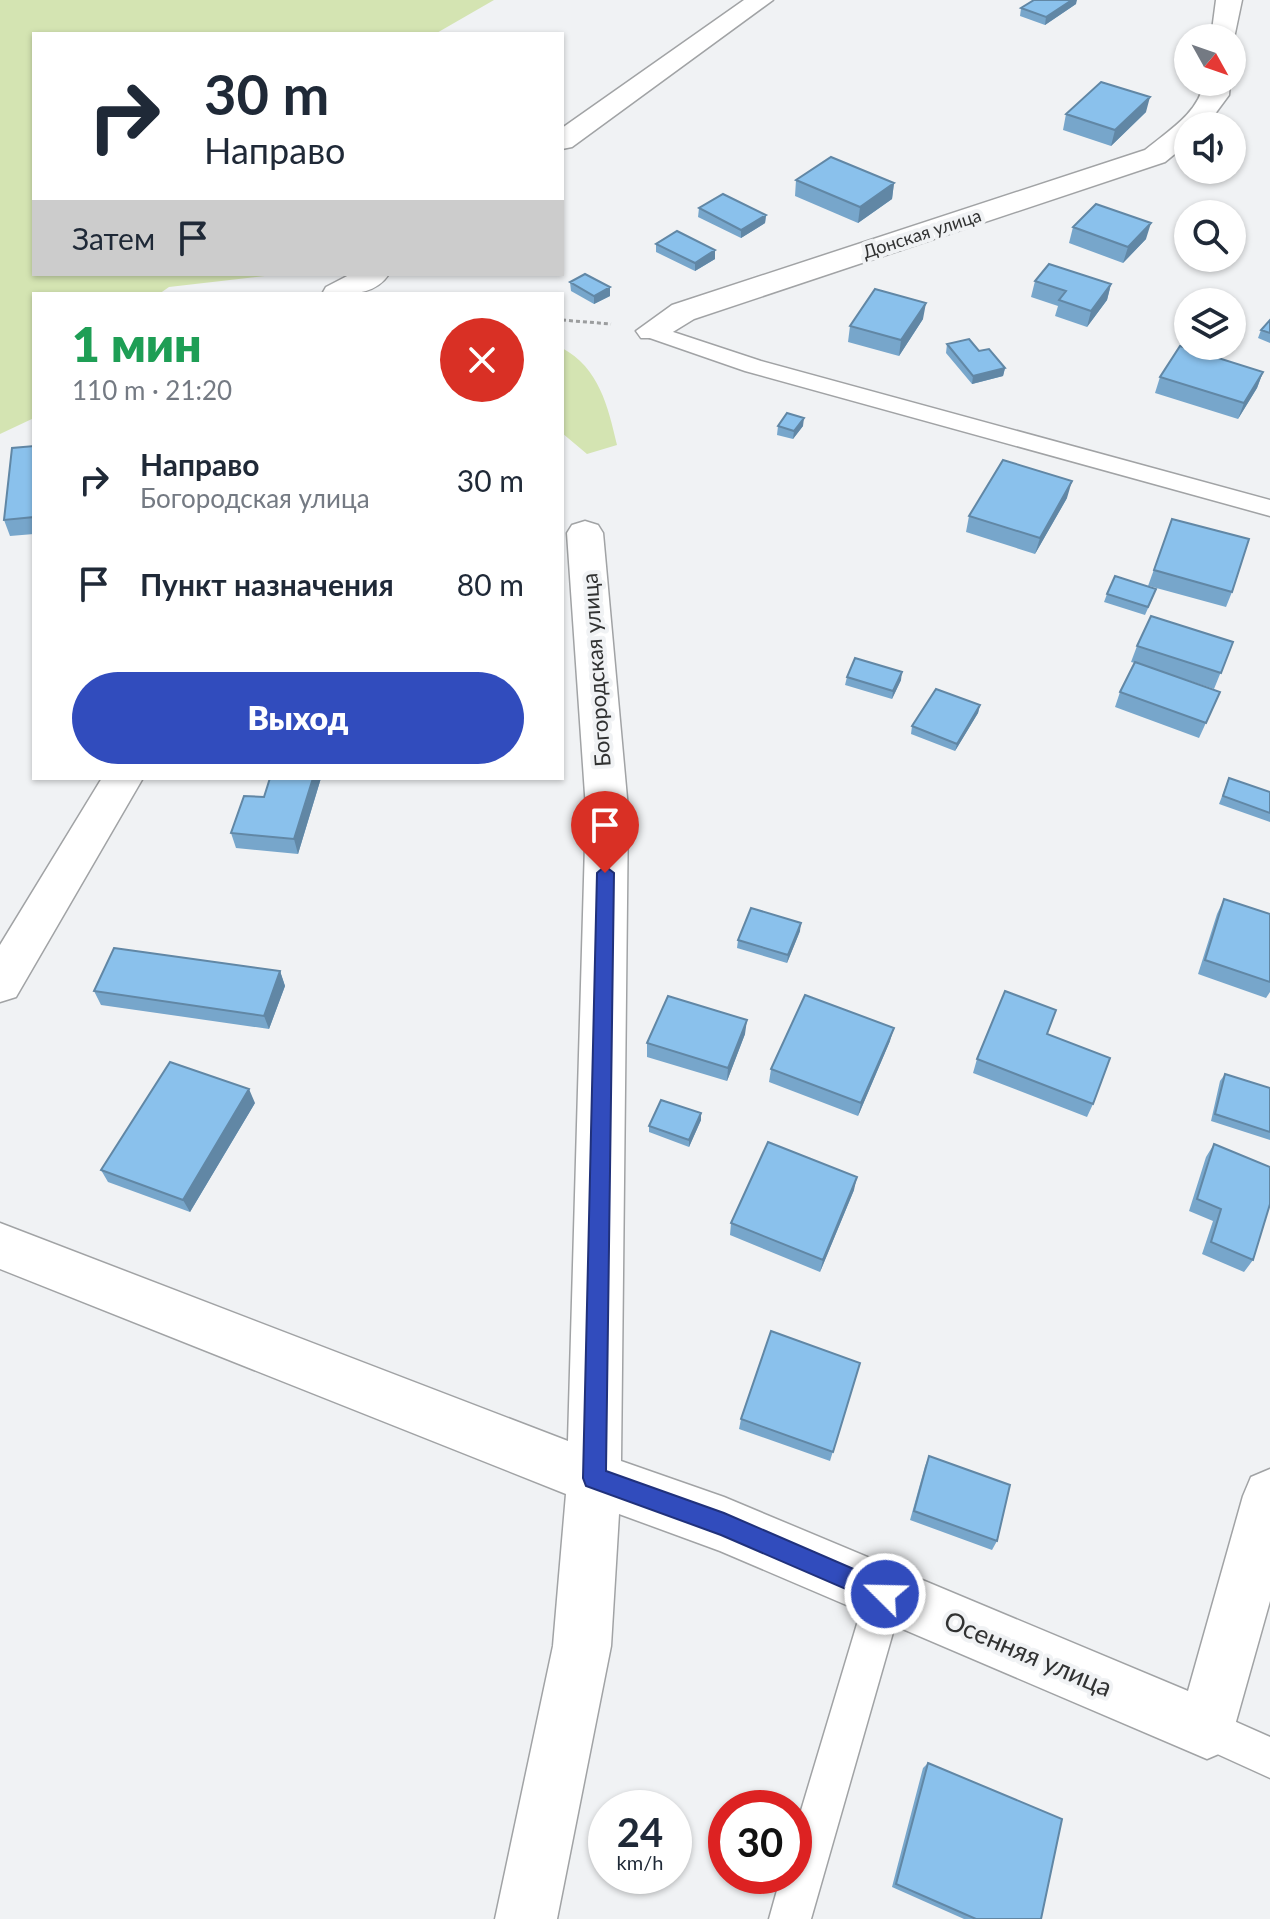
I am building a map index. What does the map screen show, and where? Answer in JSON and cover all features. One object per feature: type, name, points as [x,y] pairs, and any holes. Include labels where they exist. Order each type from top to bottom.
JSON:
[{"type":"street","points":[[564,140],[760,0]]},
{"type":"street","points":[[1226,24],[1229,0]]},
{"type":"street","name":"Донская улица","points":[[1202,112],[1214,96]]},
{"type":"street","name":"Донская улица","points":[[652,331],[683,312],[1133,165],[1155,156],[1174,141]]},
{"type":"street","points":[[343,292],[371,276]]},
{"type":"street","name":"Богородская улица","points":[[585,533],[607,809],[594,1478]]},
{"type":"street","points":[[0,984],[122,780]]},
{"type":"street","name":"Осенняя улица","points":[[0,1246],[594,1478],[724,1525],[1207,1729]]},
{"type":"street","points":[[526,1919],[582,1646],[594,1478]]},
{"type":"street","points":[[1207,1729],[1270,1496]]},
{"type":"lane","points":[[652,331],[753,366],[1270,508]]},
{"type":"lane","points":[[790,1919],[885,1594]]},
{"type":"lane","points":[[1207,1729],[1270,1758]]},
{"type":"path","points":[[564,320],[652,331]]},
{"type":"green space","points":[[0,0],[494,0],[438,32],[32,32],[32,276],[265,276],[169,287],[162,292],[32,292],[32,419],[0,434]]},
{"type":"green space","points":[[564,349],[585,366],[600,389],[617,445],[587,454],[564,435]]},
{"type":"building","points":[[1034,0],[1072,0],[1046,17],[1021,8]]},
{"type":"building","points":[[1101,82],[1150,97],[1115,130],[1066,114]]},
{"type":"building","points":[[831,157],[894,183],[860,207],[796,180]]},
{"type":"building","points":[[723,194],[766,215],[741,230],[699,208]]},
{"type":"building","points":[[1096,204],[1151,223],[1128,247],[1073,227]]},
{"type":"building","points":[[677,231],[715,250],[695,263],[656,244]]},
{"type":"building","points":[[1049,264],[1111,284],[1091,311],[1059,300],[1066,291],[1035,281]]},
{"type":"building","points":[[585,274],[610,287],[594,296],[570,282]]},
{"type":"building","points":[[875,289],[926,303],[901,340],[850,326]]},
{"type":"building","points":[[1270,320],[1270,333],[1261,330]]},
{"type":"building","points":[[969,339],[979,351],[989,349],[1005,368],[973,376],[947,344]]},
{"type":"building","points":[[1174,355],[1174,360],[1225,360],[1263,372],[1244,403],[1160,377]]},
{"type":"building","points":[[787,413],[804,418],[794,431],[778,426]]},
{"type":"building","points":[[32,446],[32,517],[4,520],[12,448]]},
{"type":"building","points":[[1003,460],[1072,481],[1040,538],[969,516]]},
{"type":"building","points":[[1172,519],[1249,539],[1232,592],[1154,570]]},
{"type":"building","points":[[1115,576],[1156,589],[1148,607],[1107,594]]},
{"type":"building","points":[[1151,616],[1233,642],[1221,673],[1137,646]]},
{"type":"building","points":[[855,658],[902,672],[893,691],[847,677]]},
{"type":"building","points":[[1135,662],[1220,692],[1206,723],[1120,692]]},
{"type":"building","points":[[936,689],[980,705],[957,744],[912,726]]},
{"type":"building","points":[[1229,778],[1270,792],[1270,813],[1223,796]]},
{"type":"building","points":[[269,780],[312,780],[294,839],[231,833],[244,796],[264,797]]},
{"type":"building","points":[[1224,899],[1270,914],[1270,982],[1205,960]]},
{"type":"building","points":[[751,908],[801,923],[788,955],[738,940]]},
{"type":"building","points":[[114,948],[280,971],[264,1016],[94,991]]},
{"type":"building","points":[[1005,991],[1056,1010],[1047,1034],[1110,1058],[1093,1104],[977,1059]]},
{"type":"building","points":[[805,995],[894,1028],[861,1103],[771,1069]]},
{"type":"building","points":[[668,996],[747,1020],[728,1068],[647,1043]]},
{"type":"building","points":[[170,1062],[249,1089],[183,1200],[101,1170]]},
{"type":"building","points":[[1225,1074],[1270,1088],[1270,1132],[1215,1114]]},
{"type":"building","points":[[661,1100],[701,1113],[689,1140],[649,1126]]},
{"type":"building","points":[[768,1142],[857,1177],[823,1260],[731,1223]]},
{"type":"building","points":[[1214,1144],[1270,1167],[1270,1204],[1253,1260],[1211,1242],[1221,1209],[1197,1199]]},
{"type":"building","points":[[771,1331],[860,1363],[833,1452],[741,1419]]},
{"type":"building","points":[[929,1456],[1010,1485],[997,1541],[914,1511]]},
{"type":"building","points":[[928,1763],[1062,1819],[1041,1919],[976,1919],[896,1884]]},
{"type":"route","points":[[605,873],[594,1478],[724,1525],[885,1594]]}]
